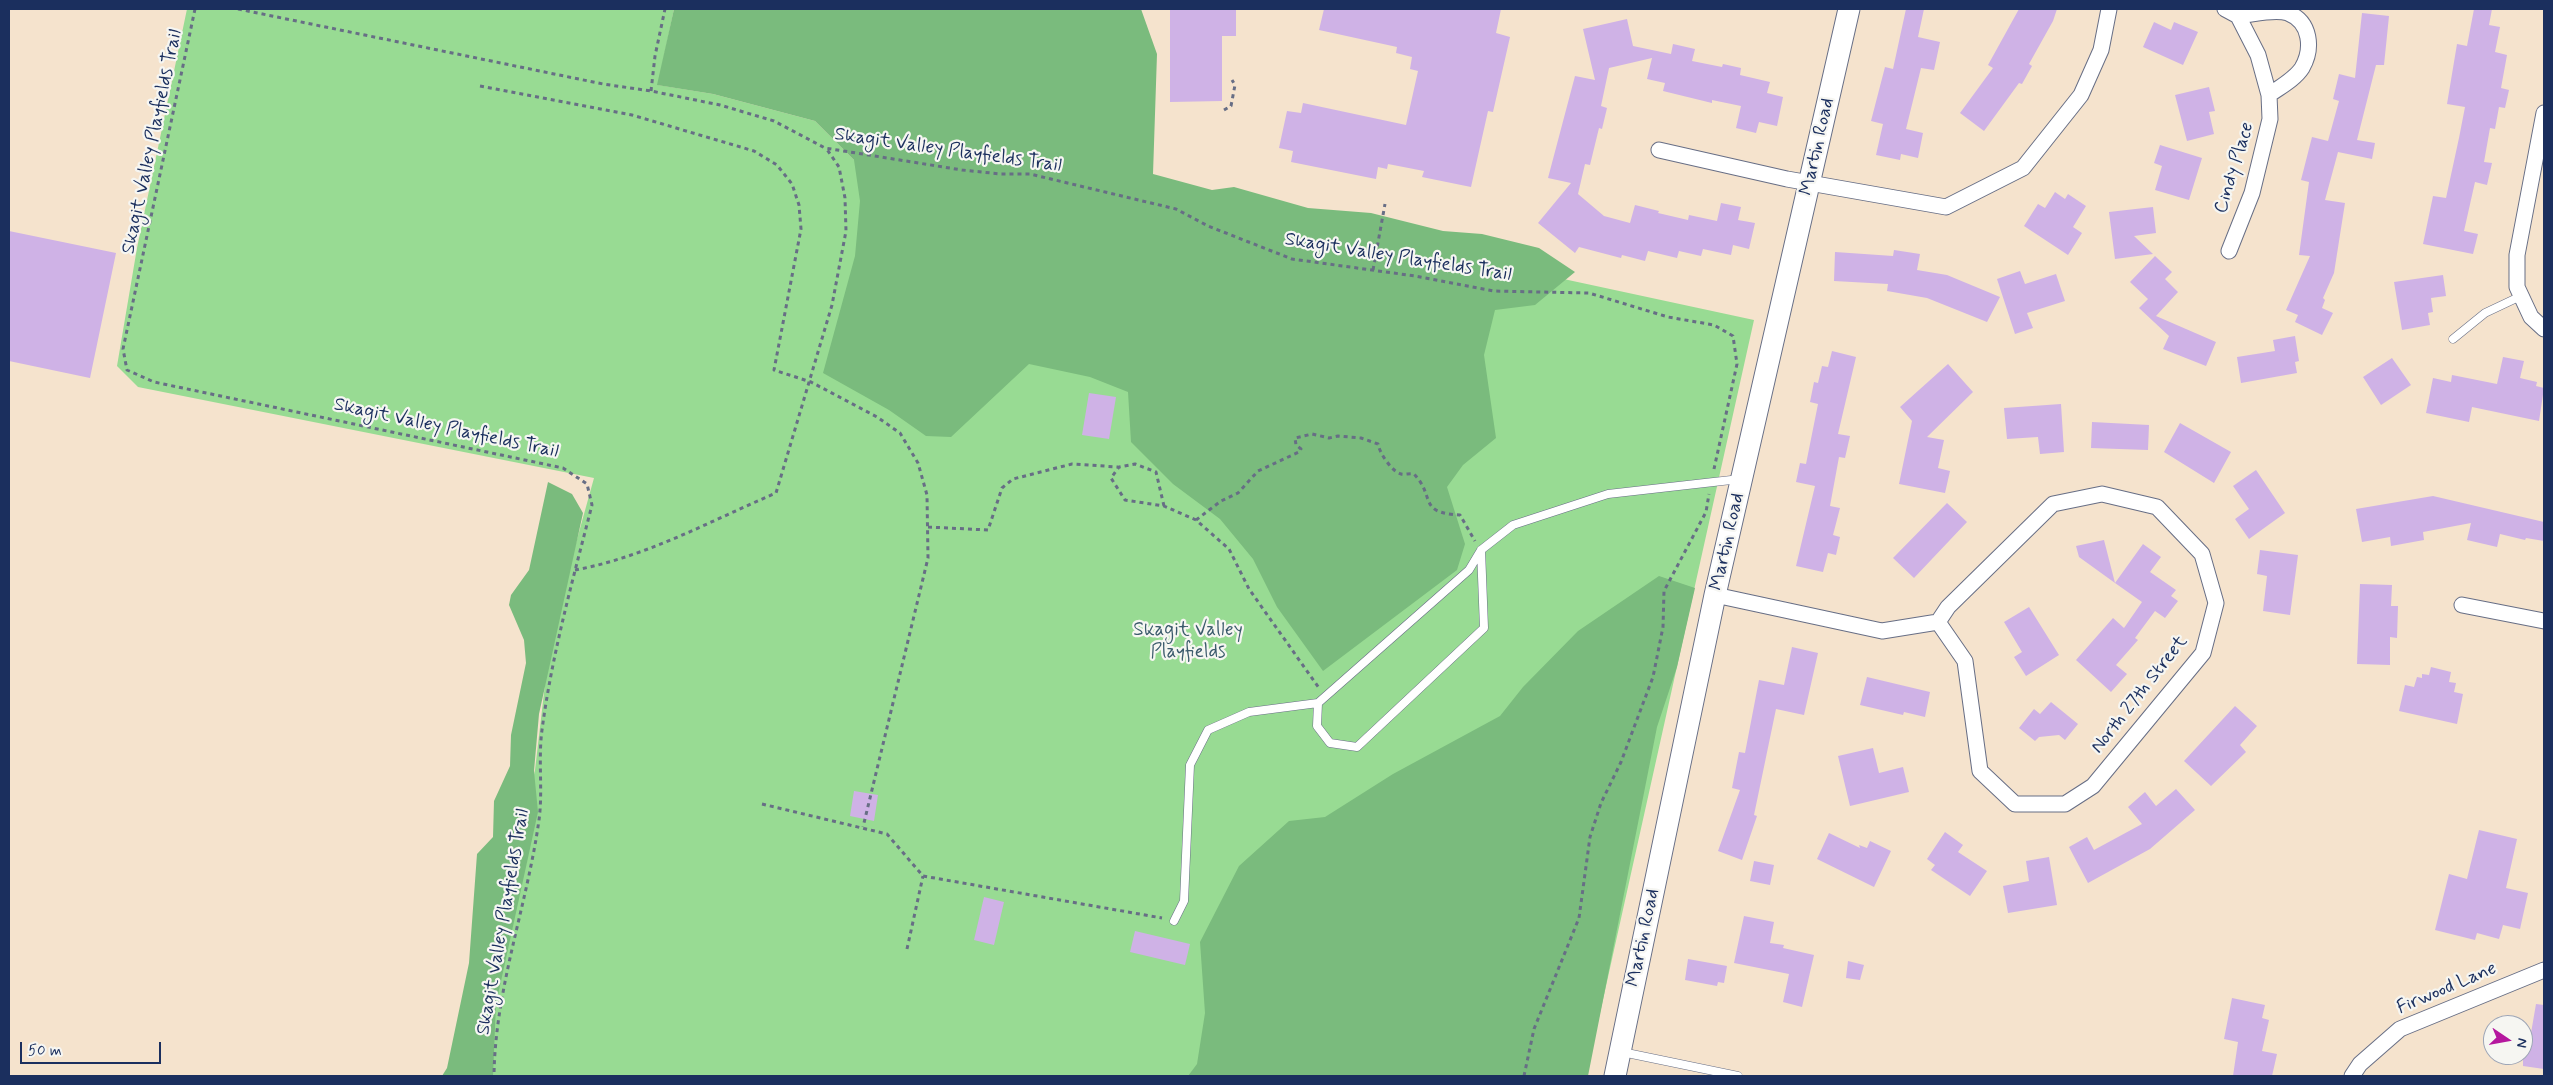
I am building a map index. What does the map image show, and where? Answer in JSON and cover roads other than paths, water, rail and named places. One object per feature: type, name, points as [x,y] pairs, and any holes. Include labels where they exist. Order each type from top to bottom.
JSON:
[{"type":"street","name":"Martin Road","points":[[1615,1076],[1715,595],[1849,9]]},
{"type":"street","points":[[1659,150],[1810,183],[1946,207],[2023,168],[2081,95],[2101,50],[2109,9]]},
{"type":"street","name":"Cindy Place","points":[[2228,251],[2252,193],[2270,119],[2269,95],[2258,55],[2232,13]]},
{"type":"street","name":"Cindy Place","points":[[2232,13],[2288,13],[2306,28],[2310,49],[2302,69],[2269,95]]},
{"type":"street","points":[[2544,113],[2516,255],[2517,288],[2531,316],[2544,330]]},
{"type":"street","name":"North 27th Street","points":[[2102,494],[2157,508],[2202,554],[2216,602],[2203,653],[2093,786],[2065,804],[2015,804],[1980,771],[1965,661],[1938,622],[1948,607],[2054,504],[2102,494]]},
{"type":"street","points":[[1715,595],[1882,631],[1938,622]]},
{"type":"street","points":[[2462,605],[2544,621]]},
{"type":"street","name":"Firwood Lane","points":[[2352,1076],[2360,1064],[2400,1029],[2544,970]]},
{"type":"lane","points":[[2453,338],[2485,313],[2521,296]]},
{"type":"lane","points":[[1174,920],[1184,902],[1190,766],[1208,730],[1249,712],[1318,703],[1469,570],[1481,550],[1513,525],[1608,494],[1710,481],[1742,479]]},
{"type":"lane","points":[[1318,703],[1317,726],[1330,743],[1357,747],[1484,628],[1481,550]]},
{"type":"lane","points":[[1620,1051],[1738,1076]]},
{"type":"park label","name":"Skagit Valley Playfields","points":[[1188,642]]}]
